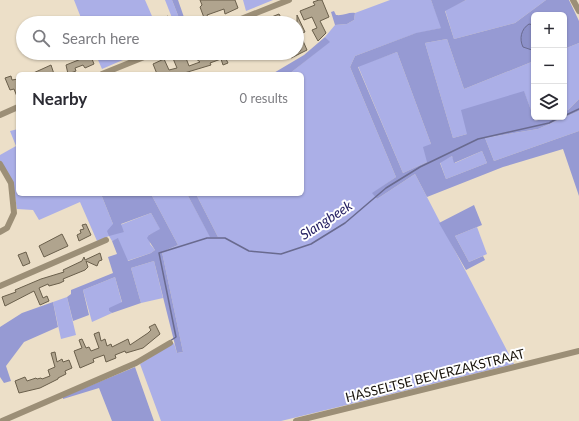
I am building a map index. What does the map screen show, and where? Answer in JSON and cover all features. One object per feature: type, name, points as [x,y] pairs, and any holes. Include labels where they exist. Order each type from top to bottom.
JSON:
[{"type":"street","points":[[249,16],[289,0]]},
{"type":"street","points":[[573,0],[579,11]]},
{"type":"street","points":[[107,72],[137,60]]},
{"type":"street","points":[[0,115],[16,109]]},
{"type":"street","points":[[0,164],[11,183],[14,213],[7,228],[0,232]]},
{"type":"street","points":[[0,286],[106,240]]},
{"type":"street","points":[[2,421],[136,363],[170,343]]},
{"type":"street","name":"HASSELTSE BEVERZAKSTRAAT","points":[[296,421],[579,351]]},
{"type":"shaded area","points":[[74,0],[145,0],[152,16],[80,16]]},
{"type":"shaded area","points":[[165,0],[172,0],[178,16],[171,16]]},
{"type":"shaded area","points":[[172,0],[178,0],[184,16],[178,16]]},
{"type":"shaded area","points":[[243,0],[273,0],[246,11]]},
{"type":"shaded area","points":[[390,0],[431,0],[442,28],[414,34],[355,56],[350,67],[396,177],[373,193],[377,199],[415,174],[514,364],[281,421],[161,421],[140,364],[174,343],[177,353],[183,352],[162,252],[178,245],[152,196],[188,196],[210,236],[218,237],[197,196],[304,196],[304,72],[292,72],[329,42],[325,37],[335,25],[347,24],[354,20],[355,13]]},
{"type":"shaded area","points":[[431,0],[466,0],[445,11],[454,39],[515,23],[546,0],[569,0],[579,21],[579,43],[567,48],[567,12],[531,12],[531,62],[464,89],[447,39],[425,43],[453,138],[467,134],[461,110],[524,91],[531,110],[531,120],[558,120],[538,129],[485,138],[494,161],[579,131],[579,196],[563,149],[503,167],[427,197],[415,174],[377,199],[372,193],[396,177],[350,67],[355,56],[416,33],[441,28]],"holes":[[[397,52],[431,144],[423,147],[427,162],[403,173],[358,67]],[[482,151],[487,163],[446,179],[440,163],[452,156],[454,163]]]},
{"type":"shaded area","points":[[466,0],[546,0],[515,23],[454,39],[445,10]]},
{"type":"shaded area","points":[[334,11],[336,15],[355,13],[354,20],[347,24],[335,25],[331,12]]},
{"type":"shaded area","points":[[531,24],[531,50],[523,47],[521,41],[523,31],[526,26]]},
{"type":"shaded area","points":[[325,37],[330,42],[292,72],[275,72],[296,60],[304,60],[304,55]]},
{"type":"shaded area","points":[[447,39],[464,89],[531,62],[531,110],[524,92],[467,134],[453,138],[425,43]]},
{"type":"shaded area","points":[[579,43],[579,99],[567,110],[567,48]]},
{"type":"shaded area","points":[[397,52],[431,144],[427,162],[403,173],[358,66]]},
{"type":"shaded area","points":[[98,60],[123,60],[102,69]]},
{"type":"shaded area","points":[[579,99],[579,111],[567,116],[567,110]]},
{"type":"shaded area","points":[[579,111],[579,131],[494,161],[485,138],[538,129],[558,120],[567,120],[567,116]]},
{"type":"shaded area","points":[[16,130],[16,146],[10,131]]},
{"type":"shaded area","points":[[16,146],[16,196],[102,196],[113,224],[124,232],[120,225],[151,213],[161,230],[149,235],[150,244],[155,250],[151,253],[127,261],[118,239],[112,241],[109,236],[97,241],[80,202],[39,220],[33,210],[17,209],[12,184],[7,172],[0,162],[0,155]]},
{"type":"shaded area","points":[[482,151],[487,163],[446,179],[440,162],[452,156],[455,163]]},
{"type":"shaded area","points":[[102,196],[152,196],[178,245],[162,252],[183,352],[177,353],[154,261],[131,268],[141,303],[112,313],[109,311],[109,308],[122,302],[115,277],[83,290],[89,315],[73,321],[67,297],[71,294],[71,290],[113,273],[108,257],[117,254],[112,241],[118,238],[128,261],[151,253],[155,250],[147,238],[149,235],[160,229],[151,213],[121,224],[124,232],[109,236],[107,231],[113,224]]},
{"type":"shaded area","points":[[188,196],[197,196],[218,237],[210,237]]},
{"type":"shaded area","points":[[474,205],[482,225],[455,236],[469,262],[483,256],[485,260],[466,270],[439,223]]},
{"type":"shaded area","points":[[477,227],[487,254],[469,262],[455,236]]},
{"type":"shaded area","points":[[154,261],[163,298],[141,303],[131,268]]},
{"type":"shaded area","points":[[115,277],[122,303],[109,311],[112,313],[92,322],[83,290]]},
{"type":"shaded area","points":[[67,297],[76,335],[61,339],[53,302]]},
{"type":"shaded area","points":[[53,302],[58,327],[24,342],[6,366],[11,381],[4,383],[0,377],[0,327],[22,313]]},
{"type":"shaded area","points":[[135,367],[154,421],[112,421],[99,388],[63,399],[63,397]]},
{"type":"building","points":[[200,0],[235,0],[238,8],[225,14],[224,9],[207,16],[203,16],[200,7],[202,5]]},
{"type":"building","points":[[322,0],[329,17],[320,21],[326,33],[318,41],[312,30],[317,28],[312,17],[304,20],[304,16],[302,16],[300,11],[315,5],[313,2]]},
{"type":"building","points":[[304,43],[307,50],[304,52]]},
{"type":"building","points":[[78,60],[92,60],[94,64],[85,68],[83,65],[75,68],[76,71],[73,72],[68,72],[66,65]]},
{"type":"building","points":[[164,60],[169,70],[177,68],[174,60],[187,60],[189,66],[200,62],[198,60],[218,60],[210,63],[211,65],[188,72],[156,72],[153,64]]},
{"type":"building","points":[[221,60],[226,60],[228,63],[223,65]]},
{"type":"building","points":[[51,65],[53,72],[36,72]]},
{"type":"building","points":[[11,76],[12,80],[16,79],[16,94],[14,89],[10,90],[5,78]]},
{"type":"building","points":[[86,224],[91,235],[79,241],[77,235],[81,233],[80,230],[84,229],[82,225]]},
{"type":"building","points":[[62,234],[68,246],[44,257],[39,246]]},
{"type":"building","points":[[26,252],[30,263],[23,266],[18,255]]},
{"type":"building","points":[[100,253],[102,260],[99,261],[97,266],[86,261],[88,267],[85,270],[63,279],[64,281],[60,283],[49,286],[48,284],[39,288],[43,298],[47,296],[49,301],[40,305],[34,291],[5,306],[2,297],[16,292],[15,290],[41,279],[64,272],[63,270],[82,261],[84,257],[85,260]]},
{"type":"building","points":[[155,324],[160,334],[143,348],[126,353],[125,351],[115,355],[116,358],[106,362],[104,355],[93,359],[94,362],[80,368],[74,351],[82,348],[79,340],[82,339],[86,348],[89,347],[91,351],[99,348],[94,334],[99,332],[101,341],[105,339],[107,346],[111,344],[112,347],[128,339],[130,345],[148,333],[151,330],[149,327]]},
{"type":"building","points":[[55,352],[57,362],[62,359],[63,362],[69,360],[72,368],[65,371],[66,374],[58,379],[40,388],[19,393],[15,381],[25,377],[27,381],[36,378],[42,379],[50,376],[48,370],[55,367],[51,353]]},
{"type":"waterway","name":"Slangbeek","points":[[567,115],[579,109]]},
{"type":"waterway","name":"Slangbeek","points":[[170,341],[176,337],[159,253],[207,238],[225,238],[249,251],[281,254],[311,244],[345,223],[386,188],[420,167],[478,139],[549,123],[554,120]]}]
